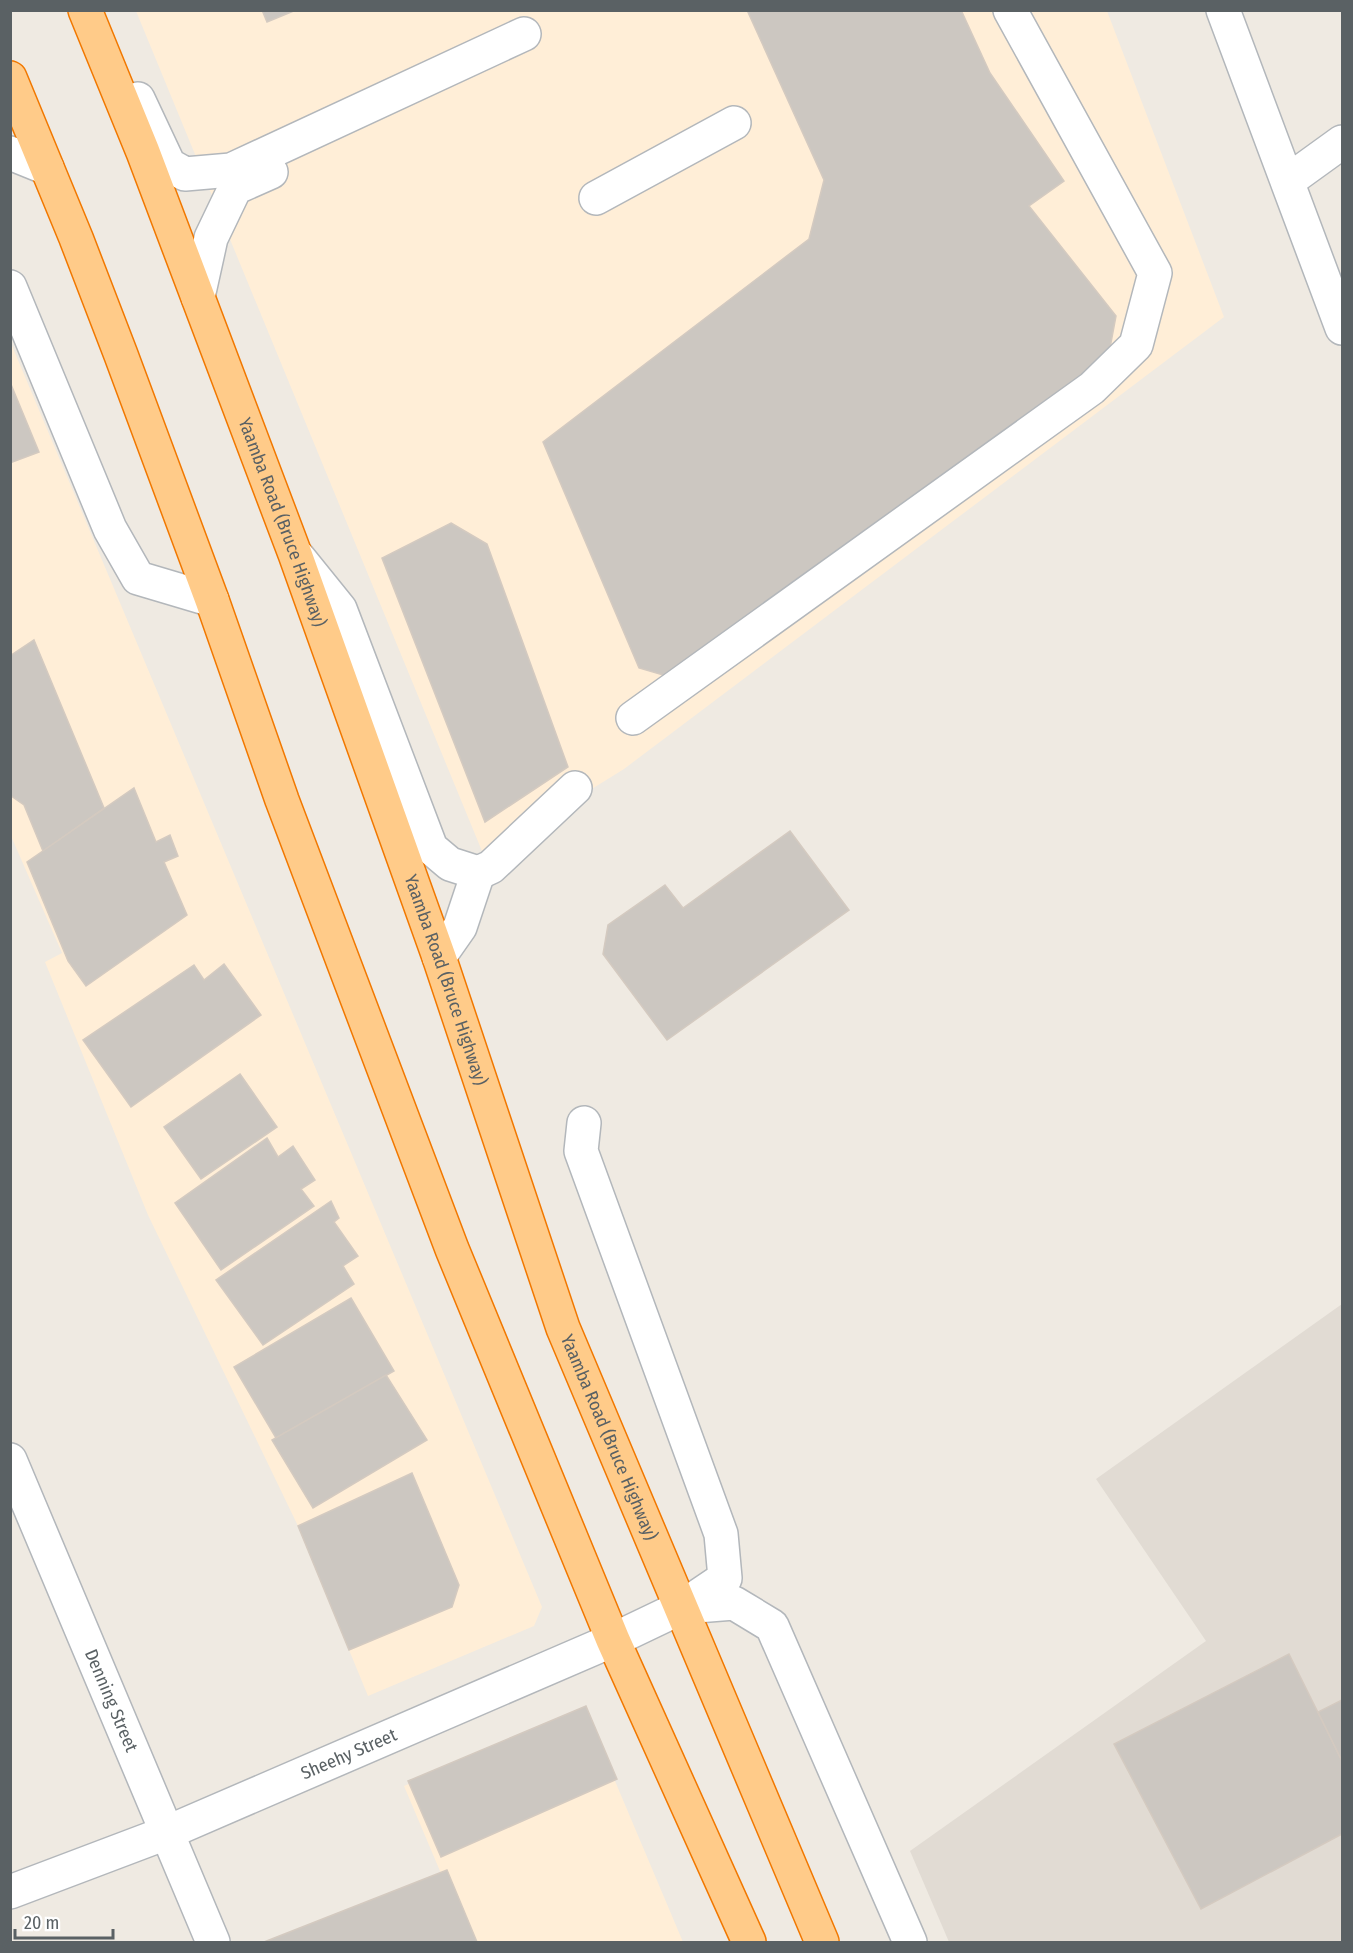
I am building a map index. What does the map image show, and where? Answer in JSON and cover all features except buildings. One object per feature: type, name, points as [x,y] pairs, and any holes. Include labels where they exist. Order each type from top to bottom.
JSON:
[{"type":"highway","name":"Yaamba Road (Bruce Highway)","points":[[85,10],[143,152],[295,554],[439,957],[563,1328],[822,1942]]},
{"type":"highway","points":[[10,78],[76,238],[212,600],[286,811],[452,1250],[613,1640],[750,1942]]},
{"type":"street","points":[[97,10],[154,137],[169,165],[185,174],[231,170],[523,32]]},
{"type":"street","points":[[633,718],[1092,388],[1136,345],[1155,273],[1010,10]]},
{"type":"street","points":[[1223,10],[1342,328]]},
{"type":"street","points":[[198,297],[211,238],[235,188],[523,32]]},
{"type":"street","points":[[596,198],[734,123]]},
{"type":"street","points":[[1288,181],[1342,142]]},
{"type":"street","points":[[10,153],[47,168]]},
{"type":"street","points":[[10,287],[110,529],[138,578],[212,600]]},
{"type":"street","points":[[295,554],[340,609],[431,848],[450,864],[478,873],[491,867],[575,788]]},
{"type":"street","points":[[439,957],[460,927],[478,873]]},
{"type":"street","points":[[584,1123],[581,1151],[721,1534],[725,1578],[682,1607]]},
{"type":"street","name":"Denning Street","points":[[10,1460],[213,1942]]},
{"type":"street","points":[[682,1607],[734,1603],[772,1626],[910,1942]]},
{"type":"street","name":"Sheehy Street","points":[[10,1892],[166,1833],[613,1640],[682,1607]]},
{"type":"shaded area","points":[[136,11],[1107,11],[1224,317],[624,769],[484,856]]},
{"type":"shaded area","points":[[10,341],[542,1607],[534,1626],[368,1696],[298,1526],[148,1215],[45,962],[62,953],[11,836]]},
{"type":"shaded area","points":[[1342,1304],[1342,1942],[949,1942],[910,1851],[1206,1641],[1096,1479]]},
{"type":"shaded area","points":[[585,1710],[683,1942],[470,1942],[404,1786]]}]
